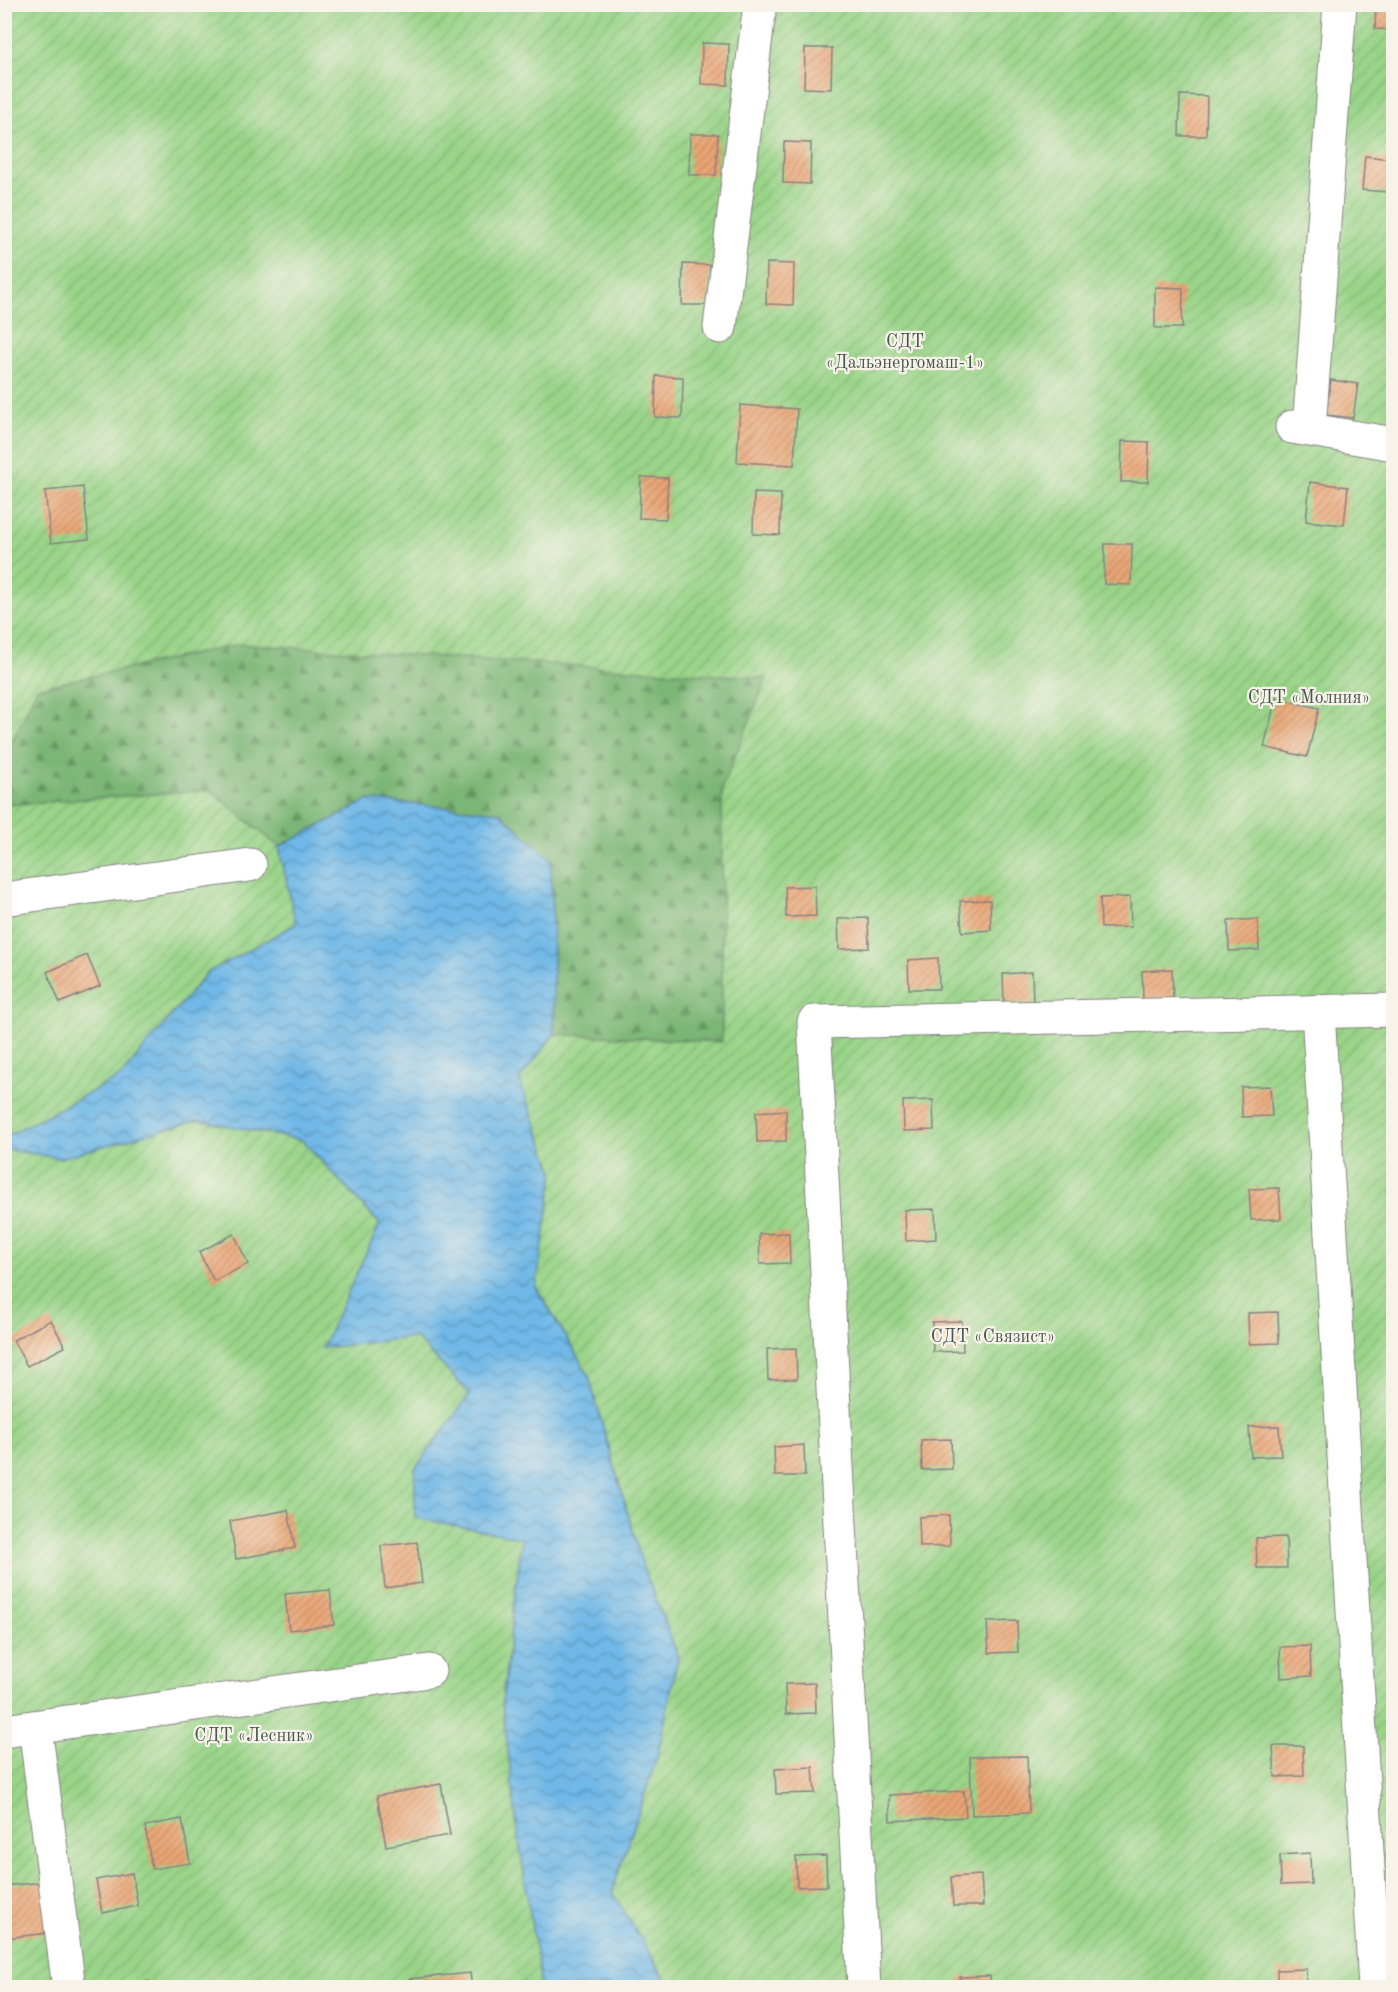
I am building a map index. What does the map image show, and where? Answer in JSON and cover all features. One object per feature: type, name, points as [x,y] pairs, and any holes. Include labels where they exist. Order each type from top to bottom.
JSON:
[{"type":"lane","points":[[720,327],[760,4]]},
{"type":"lane","points":[[1340,4],[1300,428],[1394,444]]},
{"type":"lane","points":[[4,899],[250,865]]},
{"type":"lane","points":[[864,1988],[814,1022],[1394,1010]]},
{"type":"lane","points":[[1318,1011],[1375,1988]]},
{"type":"lane","points":[[69,1988],[20,1729],[429,1671]]},
{"type":"green space","points":[[5,5],[1393,5],[1393,1987],[669,1987],[611,1892],[658,1754],[678,1656],[643,1567],[588,1374],[536,1287],[554,1172],[519,1080],[554,1034],[722,1042],[722,788],[767,678],[240,644],[37,688],[5,757]]},
{"type":"green space","points":[[240,644],[768,677],[722,788],[722,1042],[554,1034],[551,859],[369,800],[279,847],[210,790],[5,805],[5,757],[36,688]]},
{"type":"green space","points":[[210,790],[279,847],[297,924],[207,973],[120,1077],[5,1137],[5,805]]},
{"type":"green space","name":"СДТ «Лесник»","points":[[198,1120],[302,1140],[380,1224],[323,1347],[415,1337],[470,1394],[415,1469],[522,1538],[502,1703],[541,1987],[5,1987],[4,1149],[60,1158]]},
{"type":"water","points":[[369,800],[499,812],[551,859],[554,1034],[519,1080],[554,1172],[536,1287],[588,1374],[643,1567],[678,1656],[658,1754],[612,1892],[669,1987],[541,1987],[519,1841],[502,1703],[522,1538],[415,1518],[415,1469],[470,1394],[415,1337],[322,1348],[380,1224],[302,1140],[198,1120],[60,1158],[5,1149],[5,1137],[120,1077],[207,973],[296,924],[279,847]]},
{"type":"building","points":[[1376,4],[1394,4],[1394,30],[1375,29]]},
{"type":"building","points":[[702,43],[729,44],[728,85],[701,84]]},
{"type":"building","points":[[805,48],[832,48],[831,89],[804,88]]},
{"type":"building","points":[[1180,95],[1207,96],[1206,136],[1179,136]]},
{"type":"building","points":[[690,134],[718,134],[716,175],[689,175]]},
{"type":"building","points":[[784,142],[811,143],[810,184],[783,183]]},
{"type":"building","points":[[1365,156],[1391,159],[1388,192],[1362,190]]},
{"type":"building","points":[[767,263],[794,264],[793,305],[766,304]]},
{"type":"building","points":[[683,264],[710,265],[709,305],[682,305]]},
{"type":"building","points":[[1155,287],[1183,288],[1182,328],[1155,328]]},
{"type":"building","points":[[656,376],[683,377],[682,418],[655,417]]},
{"type":"building","points":[[1331,380],[1358,384],[1353,418],[1326,415]]},
{"type":"building","points":[[740,405],[797,409],[794,465],[737,462]]},
{"type":"building","points":[[1122,441],[1149,442],[1148,482],[1121,482]]},
{"type":"building","points":[[641,477],[668,478],[666,519],[639,518]]},
{"type":"building","points":[[1310,482],[1348,487],[1344,525],[1306,521]]},
{"type":"building","points":[[83,487],[89,539],[51,543],[45,491]]},
{"type":"building","points":[[754,493],[781,494],[780,535],[753,534]]},
{"type":"building","points":[[1105,544],[1132,544],[1131,585],[1104,584]]},
{"type":"building","points":[[1276,698],[1319,708],[1307,757],[1264,747]]},
{"type":"building","points":[[815,886],[816,916],[786,917],[785,887]]},
{"type":"building","points":[[1130,897],[1131,927],[1101,928],[1100,898]]},
{"type":"building","points":[[990,900],[991,930],[962,932],[960,901]]},
{"type":"building","points":[[868,918],[869,948],[839,949],[838,919]]},
{"type":"building","points":[[1258,919],[1259,950],[1229,951],[1228,921]]},
{"type":"building","points":[[87,955],[100,986],[60,1003],[47,972]]},
{"type":"building","points":[[938,958],[939,989],[909,989],[908,960]]},
{"type":"building","points":[[1172,969],[1173,1000],[1143,1000],[1142,971]]},
{"type":"building","points":[[1032,972],[1033,1003],[1004,1003],[1003,974]]},
{"type":"building","points":[[1270,1086],[1272,1116],[1242,1117],[1241,1087]]},
{"type":"building","points":[[933,1100],[934,1130],[904,1131],[903,1101]]},
{"type":"building","points":[[786,1110],[786,1141],[757,1142],[756,1112]]},
{"type":"building","points":[[1279,1188],[1281,1219],[1251,1220],[1249,1189]]},
{"type":"building","points":[[935,1209],[936,1239],[906,1241],[905,1210]]},
{"type":"building","points":[[789,1233],[790,1263],[760,1264],[759,1234]]},
{"type":"building","points":[[234,1234],[248,1264],[214,1281],[199,1252]]},
{"type":"building","points":[[1278,1312],[1279,1343],[1249,1344],[1248,1313]]},
{"type":"building","points":[[51,1320],[65,1347],[27,1366],[13,1340]]},
{"type":"building","points":[[962,1321],[963,1351],[933,1352],[932,1322]]},
{"type":"building","points":[[796,1348],[797,1379],[768,1380],[767,1349]]},
{"type":"building","points":[[1279,1426],[1281,1456],[1251,1457],[1249,1427]]},
{"type":"building","points":[[951,1439],[952,1469],[922,1470],[921,1440]]},
{"type":"building","points":[[804,1445],[805,1476],[775,1476],[774,1447]]},
{"type":"building","points":[[288,1510],[295,1548],[236,1559],[230,1521]]},
{"type":"building","points":[[949,1515],[950,1546],[920,1547],[919,1517]]},
{"type":"building","points":[[1286,1537],[1287,1568],[1257,1568],[1256,1538]]},
{"type":"building","points":[[417,1542],[422,1583],[385,1588],[381,1546]]},
{"type":"building","points":[[330,1590],[334,1625],[289,1630],[285,1594]]},
{"type":"building","points":[[1017,1621],[1018,1652],[989,1653],[987,1622]]},
{"type":"building","points":[[1310,1646],[1311,1676],[1281,1678],[1280,1647]]},
{"type":"building","points":[[815,1683],[816,1713],[786,1714],[785,1684]]},
{"type":"building","points":[[1273,1746],[1303,1746],[1304,1776],[1275,1777]]},
{"type":"building","points":[[1027,1756],[1029,1813],[972,1815],[970,1757]]},
{"type":"building","points":[[813,1767],[815,1793],[776,1794],[775,1769]]},
{"type":"building","points":[[441,1784],[450,1835],[386,1846],[377,1796]]},
{"type":"building","points":[[964,1791],[966,1817],[890,1821],[889,1795]]},
{"type":"building","points":[[182,1819],[190,1863],[152,1869],[145,1826]]},
{"type":"building","points":[[1310,1853],[1311,1884],[1281,1885],[1280,1855]]},
{"type":"building","points":[[826,1856],[827,1886],[797,1887],[796,1857]]},
{"type":"building","points":[[132,1873],[138,1906],[102,1913],[96,1880]]},
{"type":"building","points":[[981,1875],[983,1906],[953,1906],[951,1877]]},
{"type":"building","points":[[44,1882],[50,1933],[4,1938],[4,1886]]},
{"type":"building","points":[[1306,1969],[1307,1988],[1277,1988],[1277,1970]]},
{"type":"building","points":[[470,1973],[472,1988],[410,1988],[409,1979]]},
{"type":"building","points":[[990,1976],[991,1988],[961,1988],[960,1977]]},
{"type":"building","points":[[150,1981],[151,1988],[114,1988],[114,1985]]},
{"type":"park label","name":"СДТ «Дальэнергомаш-1»","points":[[905,351]]},
{"type":"park label","name":"СДТ «Молния»","points":[[1309,697]]},
{"type":"park label","name":"СДТ «Связист»","points":[[993,1336]]}]
